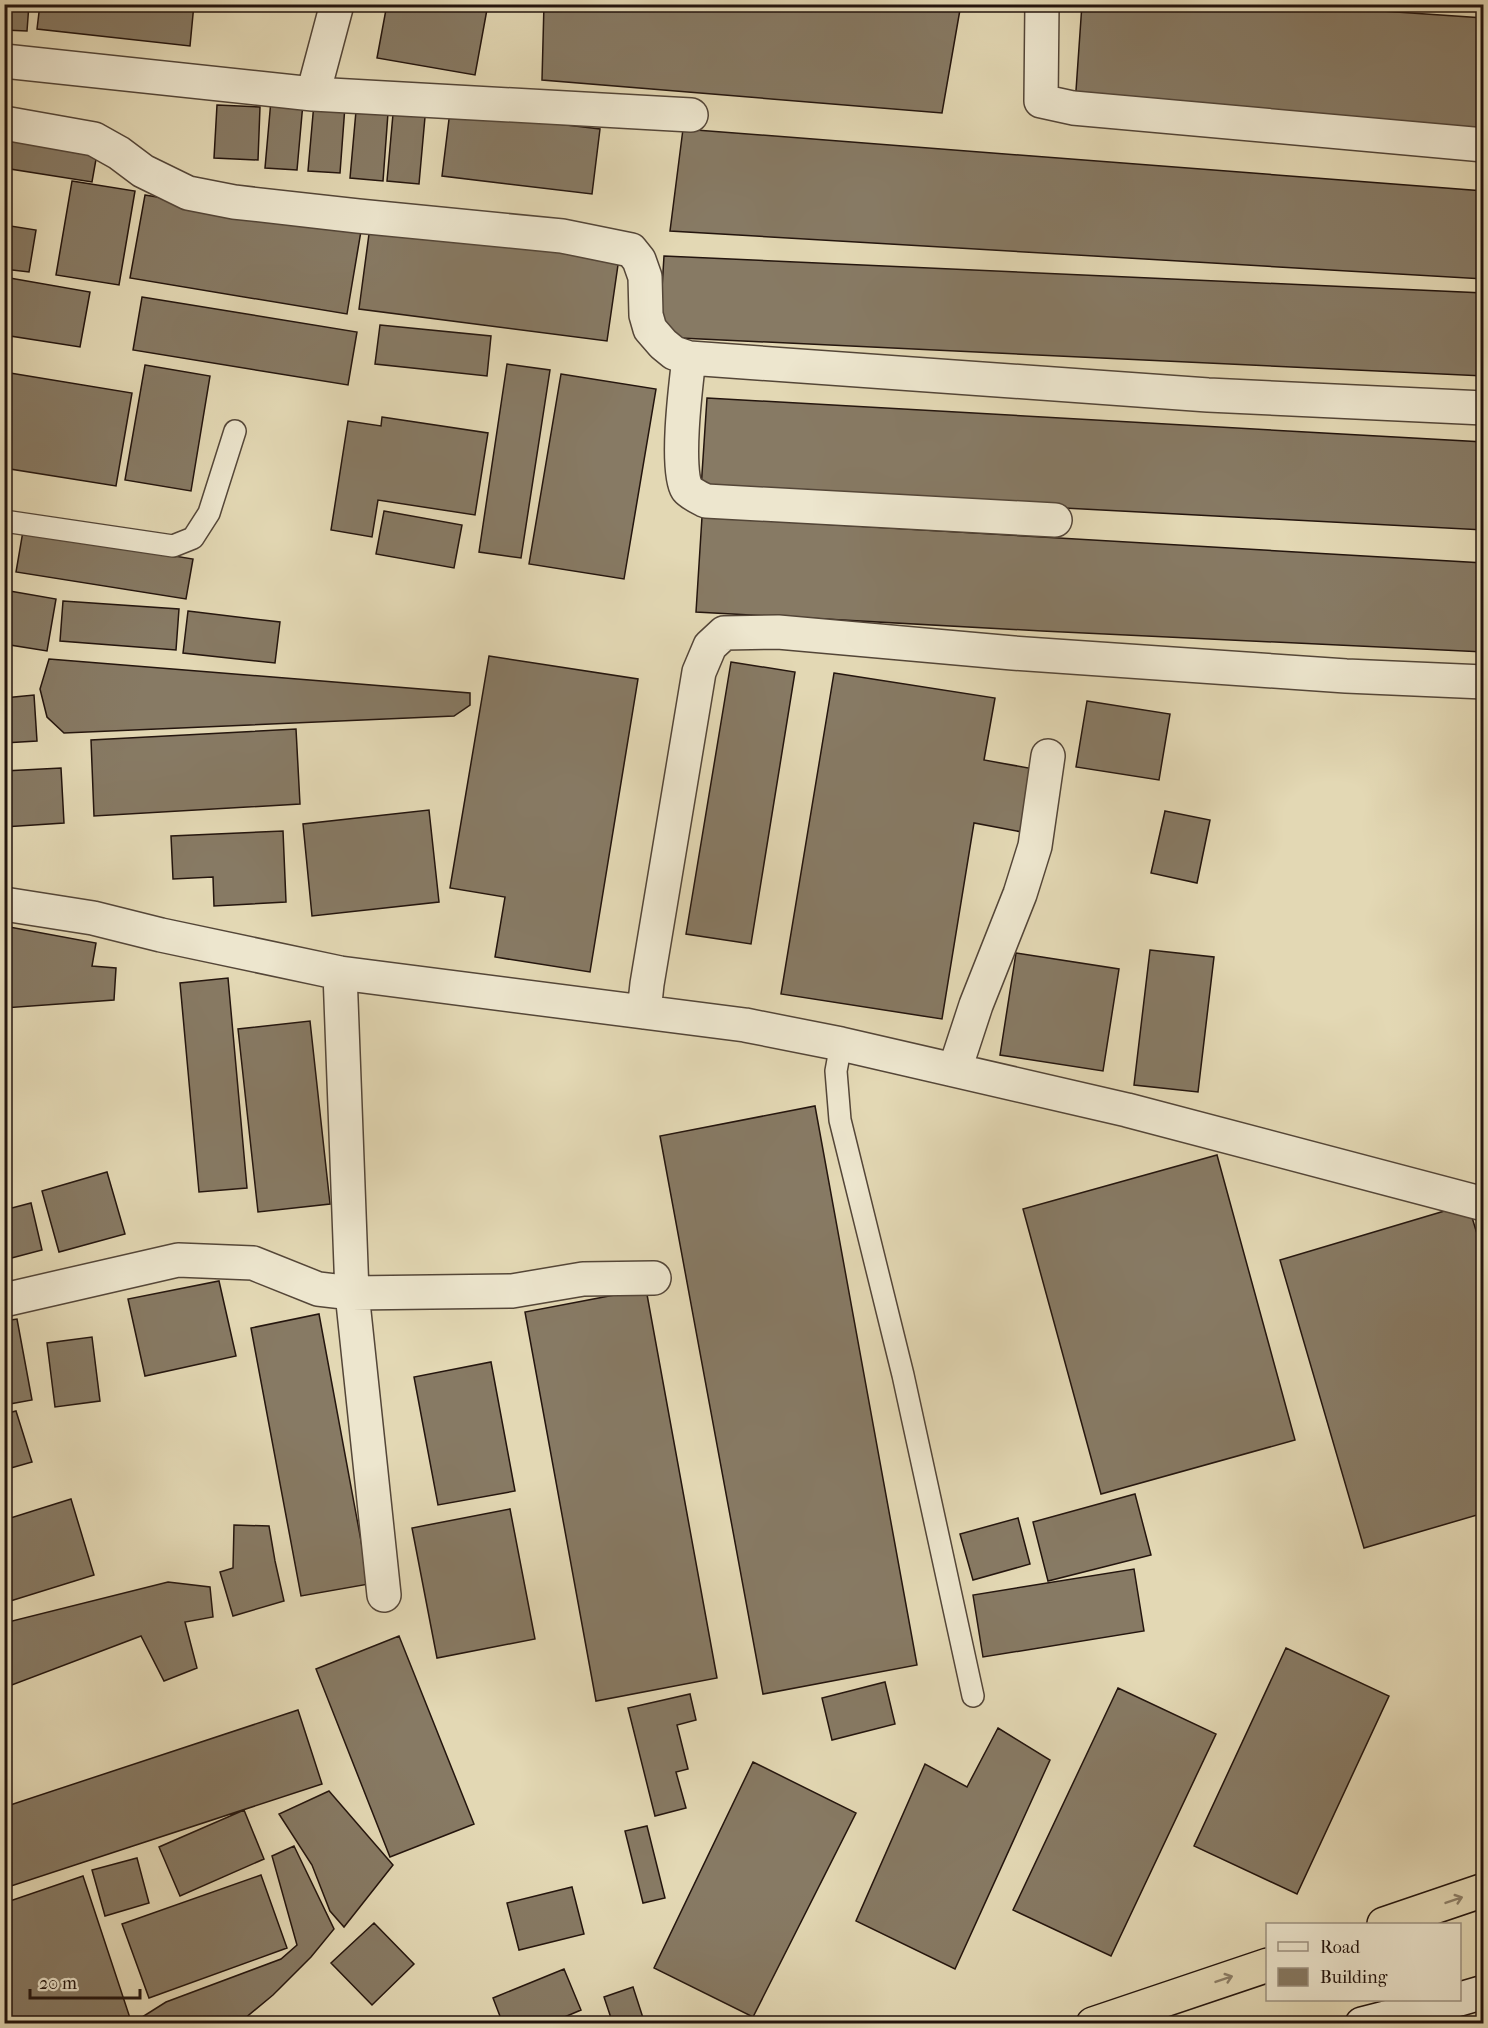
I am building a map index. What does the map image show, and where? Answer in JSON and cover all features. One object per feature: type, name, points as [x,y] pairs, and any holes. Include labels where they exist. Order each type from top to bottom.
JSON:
[{"type":"highway","points":[[1387,1923],[1484,1890]]},
{"type":"highway","points":[[1093,2024],[1266,1966]]},
{"type":"street","points":[[312,94],[337,4]]},
{"type":"street","points":[[1042,4],[1041,101],[1073,108],[1484,145]]},
{"type":"street","points":[[4,61],[312,94],[691,115]]},
{"type":"street","points":[[4,123],[94,139],[119,153],[143,171],[188,192],[234,201],[312,211],[562,236],[631,250],[639,260],[645,277],[646,315],[650,329],[663,345],[674,353],[688,358],[1208,395],[1484,408]]},
{"type":"street","points":[[688,358],[682,429],[682,478],[688,491],[706,501],[1054,520]]},
{"type":"street","points":[[644,1012],[646,984],[699,672],[710,646],[724,633],[778,632],[1013,653],[1346,676],[1484,681]]},
{"type":"street","points":[[955,1069],[976,1005],[1020,894],[1035,846],[1048,756]]},
{"type":"street","points":[[4,904],[93,918],[161,935],[340,973],[745,1025],[841,1044],[1127,1110],[1484,1204]]},
{"type":"street","points":[[340,973],[352,1293],[384,1595]]},
{"type":"street","points":[[4,1300],[178,1260],[253,1263],[318,1289],[352,1293],[512,1291],[583,1279],[654,1278]]},
{"type":"street","points":[[1461,1998],[1484,1992]]},
{"type":"street","points":[[1362,2024],[1450,2001]]},
{"type":"lane","points":[[4,521],[173,546],[193,537],[209,513],[235,431]]},
{"type":"lane","points":[[841,1044],[836,1071],[840,1120],[903,1375],[973,1696]]},
{"type":"building","points":[[4,4],[29,4],[27,31],[4,30]]},
{"type":"building","points":[[40,4],[194,4],[190,46],[37,29]]},
{"type":"building","points":[[387,4],[488,4],[475,75],[377,58]]},
{"type":"building","points":[[544,4],[961,4],[942,113],[542,80]]},
{"type":"building","points":[[1082,4],[1279,4],[1484,18],[1484,133],[1075,105]]},
{"type":"building","points":[[271,100],[303,103],[297,170],[265,168]]},
{"type":"building","points":[[314,103],[345,106],[340,173],[308,171]]},
{"type":"building","points":[[217,105],[260,107],[258,160],[214,158]]},
{"type":"building","points":[[356,111],[388,113],[383,181],[350,178]]},
{"type":"building","points":[[450,111],[600,129],[592,194],[442,176]]},
{"type":"building","points":[[393,114],[425,117],[419,184],[387,181]]},
{"type":"building","points":[[683,129],[1484,191],[1484,279],[670,231]]},
{"type":"building","points":[[4,133],[98,148],[92,182],[4,168]]},
{"type":"building","points":[[72,181],[135,191],[119,285],[56,275]]},
{"type":"building","points":[[145,195],[361,231],[347,314],[130,278]]},
{"type":"building","points":[[371,219],[620,251],[607,341],[359,309]]},
{"type":"building","points":[[4,225],[36,230],[29,272],[4,269]]},
{"type":"building","points":[[664,256],[1484,293],[1484,376],[659,337]]},
{"type":"building","points":[[4,277],[90,292],[80,347],[4,335]]},
{"type":"building","points":[[142,297],[357,332],[348,385],[133,350]]},
{"type":"building","points":[[380,325],[491,336],[487,376],[375,364]]},
{"type":"building","points":[[507,364],[550,370],[521,558],[479,552]]},
{"type":"building","points":[[145,365],[210,376],[191,491],[125,480]]},
{"type":"building","points":[[4,372],[132,393],[116,486],[4,468]]},
{"type":"building","points":[[561,374],[656,389],[624,579],[529,564]]},
{"type":"building","points":[[707,398],[1484,442],[1484,530],[701,489]]},
{"type":"building","points":[[382,417],[488,433],[475,515],[378,500],[372,537],[331,530],[348,421],[381,426]]},
{"type":"building","points":[[384,511],[462,525],[454,568],[376,554]]},
{"type":"building","points":[[702,517],[1484,563],[1484,652],[696,612]]},
{"type":"building","points":[[4,531],[11,532],[4,571]]},
{"type":"building","points":[[23,531],[193,559],[186,599],[16,572]]},
{"type":"building","points":[[4,590],[56,599],[47,651],[4,644]]},
{"type":"building","points":[[63,601],[179,609],[176,650],[60,641]]},
{"type":"building","points":[[188,611],[280,622],[275,663],[183,653]]},
{"type":"building","points":[[489,656],[638,679],[590,972],[495,957],[505,897],[450,888]]},
{"type":"building","points":[[49,659],[470,693],[470,705],[454,716],[64,733],[47,717],[40,689]]},
{"type":"building","points":[[731,662],[795,672],[751,944],[686,934]]},
{"type":"building","points":[[834,673],[995,698],[984,760],[1034,769],[1022,832],[974,823],[942,1019],[781,994]]},
{"type":"building","points":[[34,695],[37,741],[4,743],[4,698]]},
{"type":"building","points":[[1087,701],[1170,714],[1159,780],[1076,767]]},
{"type":"building","points":[[296,729],[300,804],[94,816],[91,740]]},
{"type":"building","points":[[61,768],[64,823],[4,827],[4,771]]},
{"type":"building","points":[[429,810],[439,902],[312,916],[303,824]]},
{"type":"building","points":[[1165,811],[1210,820],[1197,883],[1151,873]]},
{"type":"building","points":[[283,831],[286,902],[214,906],[213,877],[173,879],[171,836]]},
{"type":"building","points":[[4,926],[96,943],[92,966],[116,968],[114,1000],[4,1008]]},
{"type":"building","points":[[1150,950],[1214,957],[1198,1092],[1134,1085]]},
{"type":"building","points":[[1016,953],[1119,969],[1103,1071],[1000,1055]]},
{"type":"building","points":[[228,978],[247,1188],[199,1192],[180,983]]},
{"type":"building","points":[[310,1021],[330,1204],[258,1212],[238,1029]]},
{"type":"building","points":[[815,1106],[917,1665],[763,1694],[660,1136]]},
{"type":"building","points":[[1217,1155],[1295,1440],[1101,1494],[1023,1209]]},
{"type":"building","points":[[107,1172],[125,1234],[59,1252],[42,1191]]},
{"type":"building","points":[[31,1203],[42,1250],[4,1260],[4,1210]]},
{"type":"building","points":[[1468,1204],[1484,1257],[1484,1513],[1364,1548],[1280,1260]]},
{"type":"building","points":[[219,1281],[236,1356],[145,1376],[128,1299]]},
{"type":"building","points":[[646,1289],[717,1678],[596,1701],[525,1312]]},
{"type":"building","points":[[319,1314],[369,1584],[301,1596],[251,1328]]},
{"type":"building","points":[[17,1319],[32,1400],[4,1405],[4,1321]]},
{"type":"building","points":[[92,1337],[100,1401],[55,1407],[47,1343]]},
{"type":"building","points":[[491,1362],[515,1491],[438,1505],[414,1377]]},
{"type":"building","points":[[16,1411],[32,1462],[4,1470],[4,1414]]},
{"type":"building","points":[[1135,1494],[1151,1555],[1048,1581],[1033,1522]]},
{"type":"building","points":[[71,1499],[94,1575],[4,1603],[4,1520]]},
{"type":"building","points":[[510,1509],[535,1639],[437,1658],[412,1528]]},
{"type":"building","points":[[1018,1518],[1030,1564],[973,1580],[960,1534]]},
{"type":"building","points":[[234,1525],[269,1526],[284,1601],[233,1616],[220,1572],[233,1568]]},
{"type":"building","points":[[1134,1569],[1144,1631],[983,1657],[973,1595]]},
{"type":"building","points":[[168,1582],[210,1587],[213,1617],[185,1622],[197,1668],[164,1681],[141,1636],[4,1688],[4,1623]]},
{"type":"building","points":[[399,1636],[474,1824],[390,1857],[316,1669]]},
{"type":"building","points":[[1286,1648],[1389,1696],[1297,1894],[1194,1846]]},
{"type":"building","points":[[885,1682],[895,1724],[832,1740],[822,1698]]},
{"type":"building","points":[[1118,1688],[1216,1734],[1111,1956],[1013,1910]]},
{"type":"building","points":[[690,1694],[696,1720],[677,1725],[688,1769],[676,1772],[686,1808],[655,1816],[628,1708]]},
{"type":"building","points":[[298,1710],[322,1784],[5,1888],[4,1807]]},
{"type":"building","points":[[998,1728],[1050,1760],[955,1969],[856,1921],[925,1764],[967,1787]]},
{"type":"building","points":[[753,1762],[856,1813],[753,2017],[654,1968]]},
{"type":"building","points":[[329,1791],[393,1865],[344,1927],[330,1911],[312,1865],[279,1814]]},
{"type":"building","points":[[244,1810],[264,1859],[180,1896],[159,1847]]},
{"type":"building","points":[[647,1826],[665,1898],[643,1903],[625,1831]]},
{"type":"building","points":[[294,1846],[334,1929],[311,1957],[273,1995],[238,2024],[131,2024],[166,2002],[281,1959],[297,1945],[272,1856]]},
{"type":"building","points":[[137,1858],[149,1903],[105,1916],[92,1870]]},
{"type":"building","points":[[261,1875],[287,1948],[149,1998],[122,1924]]},
{"type":"building","points":[[83,1876],[131,2021],[123,2024],[14,2024],[4,1996],[4,1903]]},
{"type":"building","points":[[572,1887],[584,1934],[519,1950],[507,1903]]},
{"type":"building","points":[[374,1923],[414,1964],[372,2005],[331,1963]]},
{"type":"building","points":[[564,1969],[581,2010],[548,2024],[503,2024],[493,1998]]},
{"type":"building","points":[[633,1987],[645,2024],[613,2024],[604,1997]]}]
